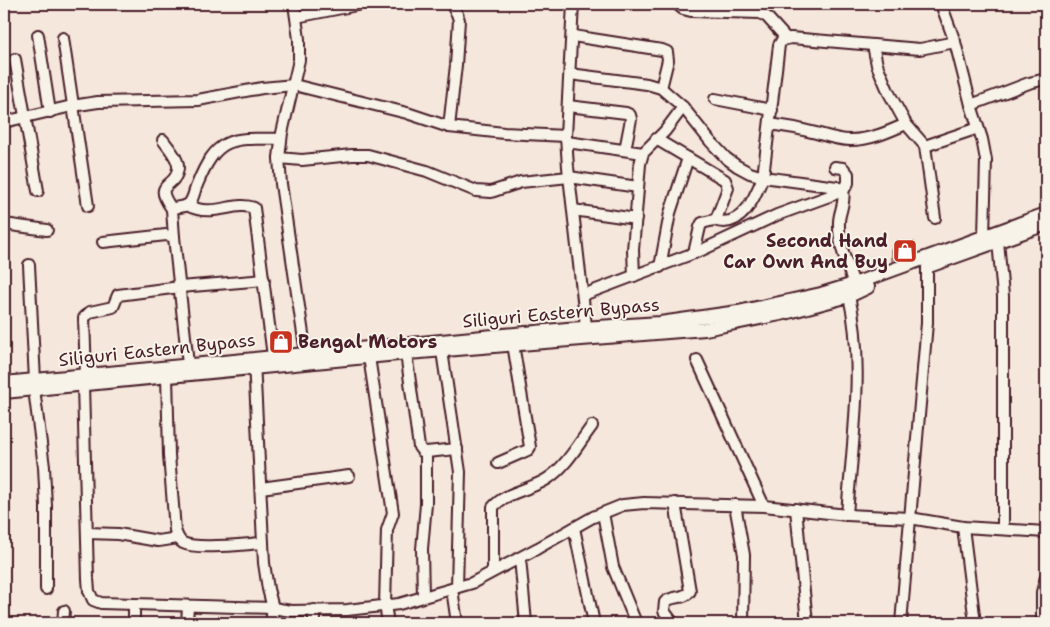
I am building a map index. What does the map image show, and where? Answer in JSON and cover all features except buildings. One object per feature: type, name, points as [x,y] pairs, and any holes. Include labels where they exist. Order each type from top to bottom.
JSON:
[{"type":"main road","name":"Siliguri Eastern Bypass","points":[[4,383],[34,384],[167,376],[254,363],[659,328],[786,313],[852,290],[984,236],[1046,214]]},
{"type":"main road","name":"Siliguri Eastern Bypass","points":[[852,290],[868,287],[927,267],[1046,224]]},
{"type":"main road","name":"Siliguri Eastern Bypass","points":[[85,380],[188,364],[254,363],[273,356],[307,358],[369,357],[513,344],[587,333]]},
{"type":"main road","name":"Siliguri Eastern Bypass","points":[[4,392],[34,384]]},
{"type":"street","points":[[282,136],[299,60],[299,39],[294,4]]},
{"type":"street","points":[[296,17],[362,4]]},
{"type":"street","points":[[449,127],[459,20],[451,4]]},
{"type":"street","points":[[677,4],[683,9],[691,11],[760,13],[767,17],[786,38]]},
{"type":"street","points":[[942,4],[955,42],[986,160],[984,236]]},
{"type":"street","points":[[573,9],[566,139],[587,333]]},
{"type":"street","points":[[38,35],[50,112]]},
{"type":"street","points":[[573,36],[666,52],[668,60],[661,88]]},
{"type":"street","points":[[63,38],[88,206]]},
{"type":"street","points":[[694,253],[702,223],[714,220],[724,223],[747,210],[764,177],[779,45],[782,40],[786,38],[920,49],[955,42]]},
{"type":"street","points":[[872,45],[877,65],[889,93],[911,130],[925,146],[935,218]]},
{"type":"street","points":[[15,59],[38,191]]},
{"type":"street","points":[[570,74],[647,84],[661,88],[684,107],[726,158],[750,173],[764,177],[837,187],[843,191],[844,196],[839,229],[852,290],[856,342],[856,380],[847,515]]},
{"type":"street","points":[[971,106],[1029,83],[1046,79]]},
{"type":"street","points":[[4,122],[98,102],[198,100],[262,88],[294,85],[407,113],[449,127],[566,139],[643,153]]},
{"type":"street","points":[[715,98],[772,110]]},
{"type":"street","points":[[568,106],[626,113],[630,116],[625,150]]},
{"type":"street","points":[[634,276],[632,262],[640,164],[643,153],[684,107]]},
{"type":"street","points":[[288,110],[279,158],[281,184],[307,358]]},
{"type":"street","points":[[770,124],[786,126],[835,139],[850,140],[911,130]]},
{"type":"street","points":[[925,146],[978,128]]},
{"type":"street","points":[[172,209],[187,205],[191,201],[210,158],[219,148],[231,141],[282,136]]},
{"type":"street","points":[[656,139],[725,180],[728,184],[714,220]]},
{"type":"street","points":[[163,140],[178,163],[176,175],[164,188],[163,193],[172,209],[188,364]]},
{"type":"street","points":[[279,158],[302,160],[368,155],[426,171],[476,191],[491,192],[521,182],[569,177],[638,187]]},
{"type":"street","points":[[660,267],[670,213],[688,158]]},
{"type":"street","points":[[583,295],[660,267],[777,215],[843,191],[848,183],[848,174],[843,168],[835,167]]},
{"type":"street","points":[[187,205],[201,211],[245,207],[254,208],[273,356]]},
{"type":"street","points":[[573,210],[636,219]]},
{"type":"street","points":[[4,224],[47,230]]},
{"type":"street","points":[[103,242],[166,235],[174,237]]},
{"type":"street","points":[[998,241],[1003,296],[1003,529]]},
{"type":"street","points":[[29,264],[34,384],[44,467],[46,589]]},
{"type":"street","points":[[901,623],[927,323],[927,267]]},
{"type":"street","points":[[264,280],[121,294],[116,298],[113,308],[86,315],[83,323],[88,580],[89,591],[93,600],[101,603],[273,608],[291,611],[347,610],[399,604],[472,583],[603,513],[623,505],[637,504],[764,506],[847,515],[910,518],[963,527],[1046,532]]},
{"type":"street","points":[[498,463],[528,450],[530,447],[513,344]]},
{"type":"street","points":[[442,351],[460,472],[454,588],[457,623]]},
{"type":"street","points":[[406,353],[419,447],[422,451],[426,452],[457,449]]},
{"type":"street","points":[[369,357],[393,513],[387,530],[385,605],[388,623]]},
{"type":"street","points":[[697,360],[764,506]]},
{"type":"street","points":[[254,363],[263,543],[268,589],[273,608],[271,623]]},
{"type":"street","points":[[167,376],[169,455],[175,530],[178,538],[185,544],[198,546],[263,543]]},
{"type":"street","points":[[493,572],[493,507],[499,501],[530,489],[549,478],[566,460],[592,426]]},
{"type":"street","points":[[423,597],[422,549],[426,496],[426,452]]},
{"type":"street","points":[[260,488],[349,476]]},
{"type":"street","points":[[673,623],[664,611],[665,602],[668,599],[684,596],[690,591],[675,504]]},
{"type":"street","points":[[735,505],[744,555],[743,623]]},
{"type":"street","points":[[796,509],[807,623]]},
{"type":"street","points":[[603,513],[613,567],[636,623]]},
{"type":"street","points":[[963,527],[975,623]]},
{"type":"street","points":[[574,528],[594,623]]},
{"type":"street","points":[[87,533],[118,534],[158,541],[178,538]]},
{"type":"street","points":[[520,558],[526,623]]},
{"type":"street","points":[[1042,623],[1042,592],[1046,577]]},
{"type":"street","points":[[134,604],[134,623]]},
{"type":"street","points":[[187,623],[188,606]]},
{"type":"street","points":[[314,610],[314,623]]},
{"type":"street","points":[[63,623],[64,611]]},
{"type":"place","name":"Second Hand Car Own And Buy","points":[[905,251]]},
{"type":"place","name":"Bengal Motors","points":[[281,342]]}]
